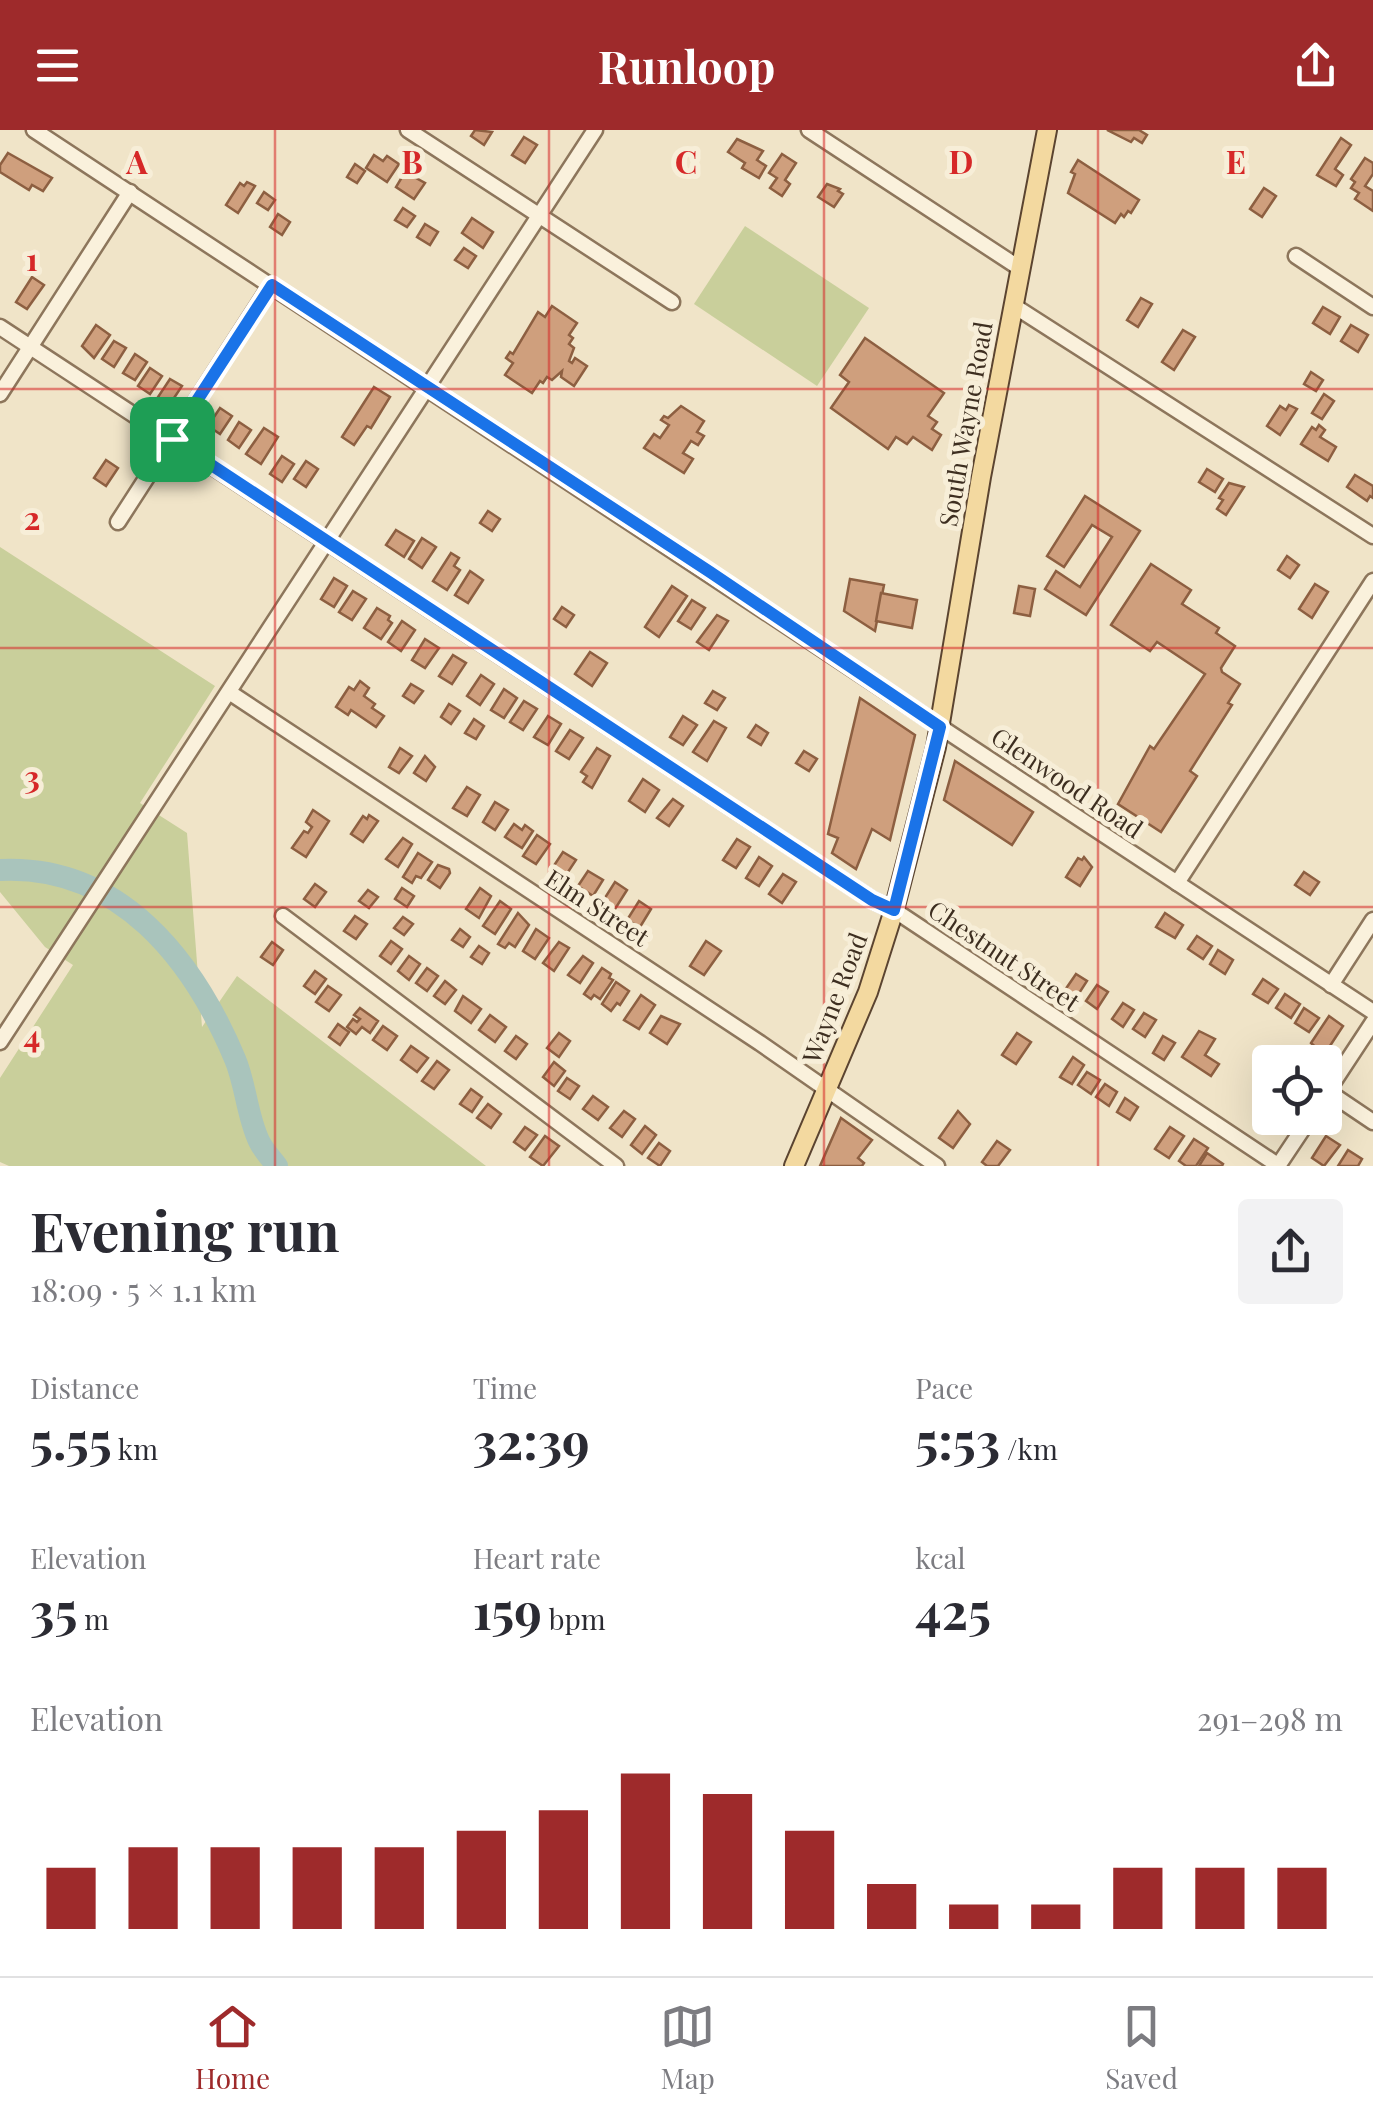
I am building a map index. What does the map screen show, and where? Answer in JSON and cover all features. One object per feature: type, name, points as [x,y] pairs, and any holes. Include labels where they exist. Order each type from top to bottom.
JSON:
[{"type":"main road","name":"South Wayne Road","points":[[940,727],[1047,130]]},
{"type":"main road","name":"Wayne Road","points":[[794,1166],[868,992],[894,910],[940,727]]},
{"type":"street","name":"Glenwood Road","points":[[34,130],[1373,1012]]},
{"type":"street","points":[[408,130],[672,302]]},
{"type":"street","points":[[0,1042],[595,130]]},
{"type":"street","points":[[809,130],[1020,268]]},
{"type":"street","points":[[0,394],[130,192]]},
{"type":"street","points":[[1296,256],[1373,307]]},
{"type":"street","points":[[118,522],[272,285]]},
{"type":"street","points":[[1014,306],[1373,536]]},
{"type":"street","name":"Chestnut Street","points":[[0,327],[872,900],[894,910],[1278,1166]]},
{"type":"street","points":[[1176,883],[1373,581]]},
{"type":"street","name":"Elm Street","points":[[229,692],[828,1089],[937,1166]]},
{"type":"street","points":[[282,916],[616,1166]]},
{"type":"street","points":[[1331,985],[1373,920]]},
{"type":"street","points":[[1342,1069],[1373,1022]]},
{"type":"street","points":[[1342,1103],[1373,1122]]},
{"type":"street","points":[[1278,1166],[1299,1135]]},
{"type":"green space","points":[[745,226],[869,308],[817,386],[694,304]]},
{"type":"green space","points":[[0,547],[215,686],[140,803],[187,833],[202,1027],[237,976],[486,1166],[9,1166],[0,1162],[0,1078],[73,965],[45,947],[0,892]]},
{"type":"building","points":[[475,130],[492,132],[484,145],[471,136]]},
{"type":"building","points":[[1107,130],[1139,130],[1147,135],[1142,143],[1134,138],[1131,142]]},
{"type":"building","points":[[524,137],[537,145],[525,163],[512,155]]},
{"type":"building","points":[[1341,138],[1351,145],[1335,169],[1343,175],[1336,186],[1317,175]]},
{"type":"building","points":[[737,139],[763,151],[757,160],[766,166],[759,178],[742,168],[745,163],[728,152]]},
{"type":"building","points":[[8,153],[52,178],[43,191],[32,185],[29,190],[0,172]]},
{"type":"building","points":[[782,154],[796,163],[785,180],[790,184],[782,196],[770,188],[777,178],[769,173]]},
{"type":"building","points":[[374,155],[383,161],[387,156],[399,164],[387,182],[366,168]]},
{"type":"building","points":[[1365,158],[1373,163],[1373,174],[1365,186],[1373,191],[1373,211],[1355,199],[1359,193],[1351,188],[1355,182],[1351,179]]},
{"type":"building","points":[[1078,160],[1139,200],[1131,213],[1128,211],[1124,217],[1121,214],[1115,223],[1068,193],[1075,174],[1071,172]]},
{"type":"building","points":[[355,164],[365,171],[357,183],[347,177]]},
{"type":"building","points":[[405,172],[425,183],[414,199],[396,187]]},
{"type":"building","points":[[247,182],[255,186],[238,213],[226,205],[240,183],[244,186]]},
{"type":"building","points":[[827,184],[843,194],[834,207],[818,197]]},
{"type":"building","points":[[1264,188],[1276,196],[1262,217],[1250,209]]},
{"type":"building","points":[[264,192],[275,200],[268,210],[257,203]]},
{"type":"building","points":[[403,208],[415,216],[407,227],[395,220]]},
{"type":"building","points":[[278,214],[290,222],[282,235],[270,227]]},
{"type":"building","points":[[472,218],[493,232],[483,248],[462,233]]},
{"type":"building","points":[[425,224],[438,232],[430,245],[417,237]]},
{"type":"building","points":[[464,248],[476,256],[468,268],[455,260]]},
{"type":"building","points":[[32,277],[44,285],[27,309],[16,302]]},
{"type":"building","points":[[1141,298],[1152,304],[1138,327],[1127,320]]},
{"type":"building","points":[[552,306],[577,323],[569,335],[573,338],[569,344],[574,348],[569,361],[572,363],[575,358],[587,366],[574,386],[561,377],[562,371],[552,380],[547,377],[543,383],[540,381],[532,393],[505,375],[513,363],[506,358],[510,352],[513,354],[538,312],[545,317]]},
{"type":"building","points":[[1323,307],[1340,317],[1330,334],[1313,323]]},
{"type":"building","points":[[96,325],[110,335],[94,358],[82,346]]},
{"type":"building","points":[[1351,325],[1368,335],[1358,352],[1341,341]]},
{"type":"building","points":[[1183,330],[1195,337],[1174,370],[1162,362]]},
{"type":"building","points":[[865,338],[944,393],[928,416],[937,422],[932,429],[941,435],[932,450],[913,437],[907,444],[896,437],[888,449],[831,408],[849,382],[840,375]]},
{"type":"building","points":[[114,341],[126,348],[114,367],[102,359]]},
{"type":"building","points":[[135,354],[147,362],[135,380],[123,373]]},
{"type":"building","points":[[150,368],[162,376],[150,394],[138,386]]},
{"type":"building","points":[[1311,372],[1323,380],[1316,391],[1304,384]]},
{"type":"building","points":[[170,379],[182,386],[170,404],[158,397]]},
{"type":"building","points":[[374,387],[390,397],[371,428],[367,426],[354,445],[342,437]]},
{"type":"building","points":[[1324,394],[1334,401],[1322,419],[1312,413]]},
{"type":"building","points":[[1289,405],[1297,409],[1280,435],[1267,426],[1280,406],[1286,410]]},
{"type":"building","points":[[681,406],[704,421],[697,432],[704,436],[698,445],[691,441],[683,453],[693,459],[684,473],[644,448],[654,434],[660,438],[669,425],[661,420],[664,416],[668,418]]},
{"type":"building","points":[[220,408],[232,416],[220,434],[208,426]]},
{"type":"building","points":[[239,422],[251,430],[239,448],[228,440]]},
{"type":"building","points":[[1319,425],[1325,430],[1320,437],[1336,447],[1328,461],[1301,444],[1312,427],[1316,430]]},
{"type":"building","points":[[264,428],[278,437],[261,464],[246,454]]},
{"type":"building","points":[[282,456],[294,464],[282,482],[270,474]]},
{"type":"building","points":[[106,460],[118,468],[106,486],[94,478]]},
{"type":"building","points":[[306,461],[318,469],[306,487],[294,479]]},
{"type":"building","points":[[1207,469],[1223,479],[1215,492],[1199,482]]},
{"type":"building","points":[[1355,475],[1373,486],[1373,498],[1370,496],[1367,501],[1347,487]]},
{"type":"building","points":[[1229,483],[1244,487],[1226,515],[1217,509]]},
{"type":"building","points":[[1085,496],[1140,531],[1086,615],[1045,589],[1056,571],[1080,587],[1112,537],[1092,525],[1064,567],[1047,556]]},
{"type":"building","points":[[488,511],[500,519],[492,531],[480,523]]},
{"type":"building","points":[[396,530],[414,541],[404,557],[386,545]]},
{"type":"building","points":[[422,538],[436,547],[422,568],[409,559]]},
{"type":"building","points":[[451,553],[459,558],[454,566],[460,570],[447,590],[433,581]]},
{"type":"building","points":[[1287,556],[1299,565],[1290,578],[1278,570]]},
{"type":"building","points":[[1151,564],[1191,590],[1182,604],[1219,628],[1216,633],[1235,646],[1221,668],[1240,684],[1228,703],[1232,705],[1190,771],[1197,776],[1161,832],[1118,804],[1150,746],[1154,749],[1205,674],[1157,642],[1150,651],[1111,625]]},
{"type":"building","points":[[470,571],[483,580],[468,603],[455,595]]},
{"type":"building","points":[[334,578],[347,586],[334,607],[321,599]]},
{"type":"building","points":[[850,579],[884,585],[875,631],[844,611]]},
{"type":"building","points":[[1315,584],[1328,592],[1312,618],[1299,609]]},
{"type":"building","points":[[672,586],[687,596],[659,637],[645,627]]},
{"type":"building","points":[[1019,586],[1035,589],[1030,616],[1014,613]]},
{"type":"building","points":[[353,591],[366,599],[352,620],[339,612]]},
{"type":"building","points":[[881,593],[917,600],[912,628],[876,621]]},
{"type":"building","points":[[692,600],[705,608],[691,629],[678,621]]},
{"type":"building","points":[[562,607],[574,615],[566,627],[554,619]]},
{"type":"building","points":[[377,608],[390,616],[388,620],[392,623],[381,639],[364,628]]},
{"type":"building","points":[[717,615],[728,621],[709,650],[697,642]]},
{"type":"building","points":[[402,621],[415,630],[401,651],[388,642]]},
{"type":"building","points":[[425,639],[439,648],[425,668],[412,660]]},
{"type":"building","points":[[590,652],[607,663],[592,686],[575,674]]},
{"type":"building","points":[[453,655],[466,663],[452,684],[439,676]]},
{"type":"building","points":[[481,675],[494,684],[480,705],[467,696]]},
{"type":"building","points":[[360,681],[369,688],[364,696],[375,704],[372,708],[384,716],[376,727],[351,710],[348,715],[336,707],[349,687],[354,690]]},
{"type":"building","points":[[411,684],[423,691],[414,703],[403,696]]},
{"type":"building","points":[[504,689],[517,698],[504,718],[491,710]]},
{"type":"building","points":[[713,691],[725,698],[717,710],[705,703]]},
{"type":"building","points":[[860,698],[915,735],[890,840],[872,829],[856,869],[832,853],[838,838],[828,834]]},
{"type":"building","points":[[524,701],[537,709],[523,730],[510,722]]},
{"type":"building","points":[[449,704],[460,711],[451,724],[441,717]]},
{"type":"building","points":[[548,716],[561,724],[548,745],[534,737]]},
{"type":"building","points":[[683,716],[697,725],[683,745],[670,737]]},
{"type":"building","points":[[474,719],[484,726],[476,739],[465,733]]},
{"type":"building","points":[[714,721],[726,728],[707,761],[693,752]]},
{"type":"building","points":[[756,725],[768,733],[761,745],[748,737]]},
{"type":"building","points":[[570,730],[583,738],[569,759],[556,751]]},
{"type":"building","points":[[400,748],[412,756],[399,773],[389,767]]},
{"type":"building","points":[[597,748],[610,756],[592,788],[583,782],[587,776],[581,772]]},
{"type":"building","points":[[804,751],[817,759],[809,771],[796,763]]},
{"type":"building","points":[[425,756],[435,767],[426,781],[414,773]]},
{"type":"building","points":[[955,761],[1033,812],[1012,845],[944,800]]},
{"type":"building","points":[[643,779],[659,790],[645,812],[629,801]]},
{"type":"building","points":[[467,787],[480,795],[467,816],[453,808]]},
{"type":"building","points":[[673,799],[683,806],[669,826],[657,818]]},
{"type":"building","points":[[495,802],[508,810],[495,830],[483,822]]},
{"type":"building","points":[[313,810],[329,821],[306,857],[292,848],[304,831],[308,833],[312,827],[306,822]]},
{"type":"building","points":[[369,815],[378,821],[363,842],[351,834],[363,816],[367,819]]},
{"type":"building","points":[[514,824],[533,831],[522,848],[505,837]]},
{"type":"building","points":[[537,835],[550,844],[536,864],[523,856]]},
{"type":"building","points":[[403,838],[412,844],[398,867],[386,859]]},
{"type":"building","points":[[737,839],[750,847],[736,868],[723,860]]},
{"type":"building","points":[[563,852],[576,860],[562,881],[549,873]]},
{"type":"building","points":[[418,853],[432,862],[421,878],[416,876],[412,883],[403,877]]},
{"type":"building","points":[[759,857],[772,866],[759,886],[746,878]]},
{"type":"building","points":[[1084,857],[1092,867],[1080,886],[1066,877],[1078,858]]},
{"type":"building","points":[[438,865],[450,873],[440,888],[428,880]]},
{"type":"building","points":[[588,871],[603,880],[593,896],[578,886]]},
{"type":"building","points":[[1304,872],[1319,882],[1310,895],[1295,885]]},
{"type":"building","points":[[783,874],[796,882],[782,903],[769,894]]},
{"type":"building","points":[[615,882],[627,890],[615,909],[601,904]]},
{"type":"building","points":[[315,884],[326,892],[315,907],[304,899]]},
{"type":"building","points":[[402,888],[414,896],[407,907],[395,899]]},
{"type":"building","points":[[480,888],[491,896],[479,918],[466,909]]},
{"type":"building","points":[[368,890],[378,897],[369,908],[359,901]]},
{"type":"building","points":[[500,901],[511,909],[495,934],[483,926]]},
{"type":"building","points":[[639,901],[651,909],[640,927],[627,920]]},
{"type":"building","points":[[518,913],[529,925],[515,947],[509,943],[505,948],[498,944]]},
{"type":"building","points":[[1165,913],[1183,925],[1175,938],[1156,927]]},
{"type":"building","points":[[355,916],[367,924],[356,939],[344,931]]},
{"type":"building","points":[[403,917],[413,924],[404,935],[394,928]]},
{"type":"building","points":[[460,929],[470,937],[463,947],[452,940]]},
{"type":"building","points":[[536,929],[549,938],[535,959],[523,951]]},
{"type":"building","points":[[1197,936],[1212,946],[1203,959],[1188,949]]},
{"type":"building","points":[[391,941],[402,949],[391,964],[380,956]]},
{"type":"building","points":[[706,941],[721,951],[704,975],[690,966]]},
{"type":"building","points":[[272,942],[283,950],[273,965],[261,957]]},
{"type":"building","points":[[559,942],[569,948],[554,971],[543,963]]},
{"type":"building","points":[[479,946],[489,953],[482,964],[471,957]]},
{"type":"building","points":[[1218,950],[1233,960],[1225,974],[1210,964]]},
{"type":"building","points":[[409,956],[420,964],[409,980],[398,971]]},
{"type":"building","points":[[583,956],[593,963],[580,983],[568,975]]},
{"type":"building","points":[[427,968],[438,976],[427,991],[416,983]]},
{"type":"building","points":[[602,968],[613,980],[600,999],[594,995],[591,999],[584,994]]},
{"type":"building","points":[[315,971],[326,979],[315,994],[304,986]]},
{"type":"building","points":[[1076,974],[1087,981],[1076,998],[1065,990]]},
{"type":"building","points":[[1263,979],[1278,989],[1268,1003],[1253,994]]},
{"type":"building","points":[[445,981],[456,990],[445,1004],[434,996]]},
{"type":"building","points":[[616,982],[629,991],[611,1011],[602,1004]]},
{"type":"building","points":[[1097,985],[1108,992],[1097,1009],[1086,1001]]},
{"type":"building","points":[[328,986],[341,995],[329,1011],[316,1002]]},
{"type":"building","points":[[1285,994],[1300,1004],[1291,1018],[1276,1008]]},
{"type":"building","points":[[641,995],[655,1005],[639,1029],[624,1020]]},
{"type":"building","points":[[463,996],[481,1009],[471,1023],[455,1011]]},
{"type":"building","points":[[1123,1003],[1134,1010],[1123,1027],[1112,1019]]},
{"type":"building","points":[[360,1008],[378,1021],[370,1033],[362,1027],[356,1034],[347,1027],[353,1019],[360,1019],[354,1015]]},
{"type":"building","points":[[1304,1008],[1319,1018],[1309,1032],[1295,1023]]},
{"type":"building","points":[[1144,1013],[1156,1020],[1145,1037],[1133,1029]]},
{"type":"building","points":[[490,1015],[506,1027],[495,1042],[479,1030]]},
{"type":"building","points":[[661,1016],[680,1024],[667,1044],[650,1033]]},
{"type":"building","points":[[1329,1016],[1343,1026],[1331,1045],[1311,1043]]},
{"type":"building","points":[[338,1024],[349,1032],[340,1045],[329,1037]]},
{"type":"building","points":[[383,1026],[397,1036],[387,1050],[373,1040]]},
{"type":"building","points":[[1199,1031],[1215,1039],[1205,1055],[1219,1064],[1211,1076],[1182,1057]]},
{"type":"building","points":[[559,1033],[570,1041],[559,1057],[547,1048]]},
{"type":"building","points":[[1017,1033],[1031,1042],[1016,1064],[1002,1055]]},
{"type":"building","points":[[516,1036],[527,1044],[516,1059],[505,1051]]},
{"type":"building","points":[[1163,1036],[1175,1043],[1164,1060],[1153,1053]]},
{"type":"building","points":[[411,1046],[428,1058],[417,1072],[401,1060]]},
{"type":"building","points":[[1073,1057],[1084,1065],[1072,1084],[1060,1077]]},
{"type":"building","points":[[437,1061],[449,1070],[434,1089],[422,1081]]},
{"type":"building","points":[[554,1062],[565,1071],[554,1086],[543,1077]]},
{"type":"building","points":[[1087,1072],[1100,1080],[1091,1094],[1078,1085]]},
{"type":"building","points":[[567,1078],[579,1086],[570,1099],[558,1091]]},
{"type":"building","points":[[1105,1084],[1117,1092],[1109,1106],[1096,1097]]},
{"type":"building","points":[[471,1089],[482,1097],[472,1112],[460,1104]]},
{"type":"building","points":[[593,1096],[608,1107],[598,1120],[583,1109]]},
{"type":"building","points":[[1125,1098],[1138,1107],[1130,1120],[1117,1112]]},
{"type":"building","points":[[488,1104],[501,1114],[491,1128],[477,1118]]},
{"type":"building","points":[[624,1111],[635,1119],[622,1137],[610,1128]]},
{"type":"building","points":[[958,1111],[970,1124],[953,1148],[939,1138]]},
{"type":"building","points":[[841,1118],[872,1140],[858,1158],[864,1163],[820,1166]]},
{"type":"building","points":[[645,1126],[656,1135],[642,1154],[631,1145]]},
{"type":"building","points":[[525,1127],[537,1135],[525,1150],[514,1142]]},
{"type":"building","points":[[1170,1127],[1184,1136],[1169,1158],[1155,1149]]},
{"type":"building","points":[[545,1136],[559,1146],[543,1166],[530,1157]]},
{"type":"building","points":[[1326,1136],[1340,1145],[1324,1166],[1312,1158]]},
{"type":"building","points":[[1194,1139],[1208,1148],[1196,1166],[1186,1166],[1179,1161]]},
{"type":"building","points":[[997,1141],[1010,1150],[998,1166],[987,1166],[982,1162]]},
{"type":"building","points":[[659,1143],[670,1151],[660,1166],[648,1158]]},
{"type":"building","points":[[1348,1150],[1362,1159],[1358,1166],[1338,1166]]},
{"type":"building","points":[[1207,1153],[1223,1164],[1222,1166],[1199,1166]]},
{"type":"waterway","points":[[0,870],[43,872],[81,883],[116,901],[174,954],[218,1022],[239,1069],[255,1131],[277,1166]]},
{"type":"route","points":[[272,285],[427,386],[940,727],[894,910],[872,900],[172,439],[272,285]]}]
